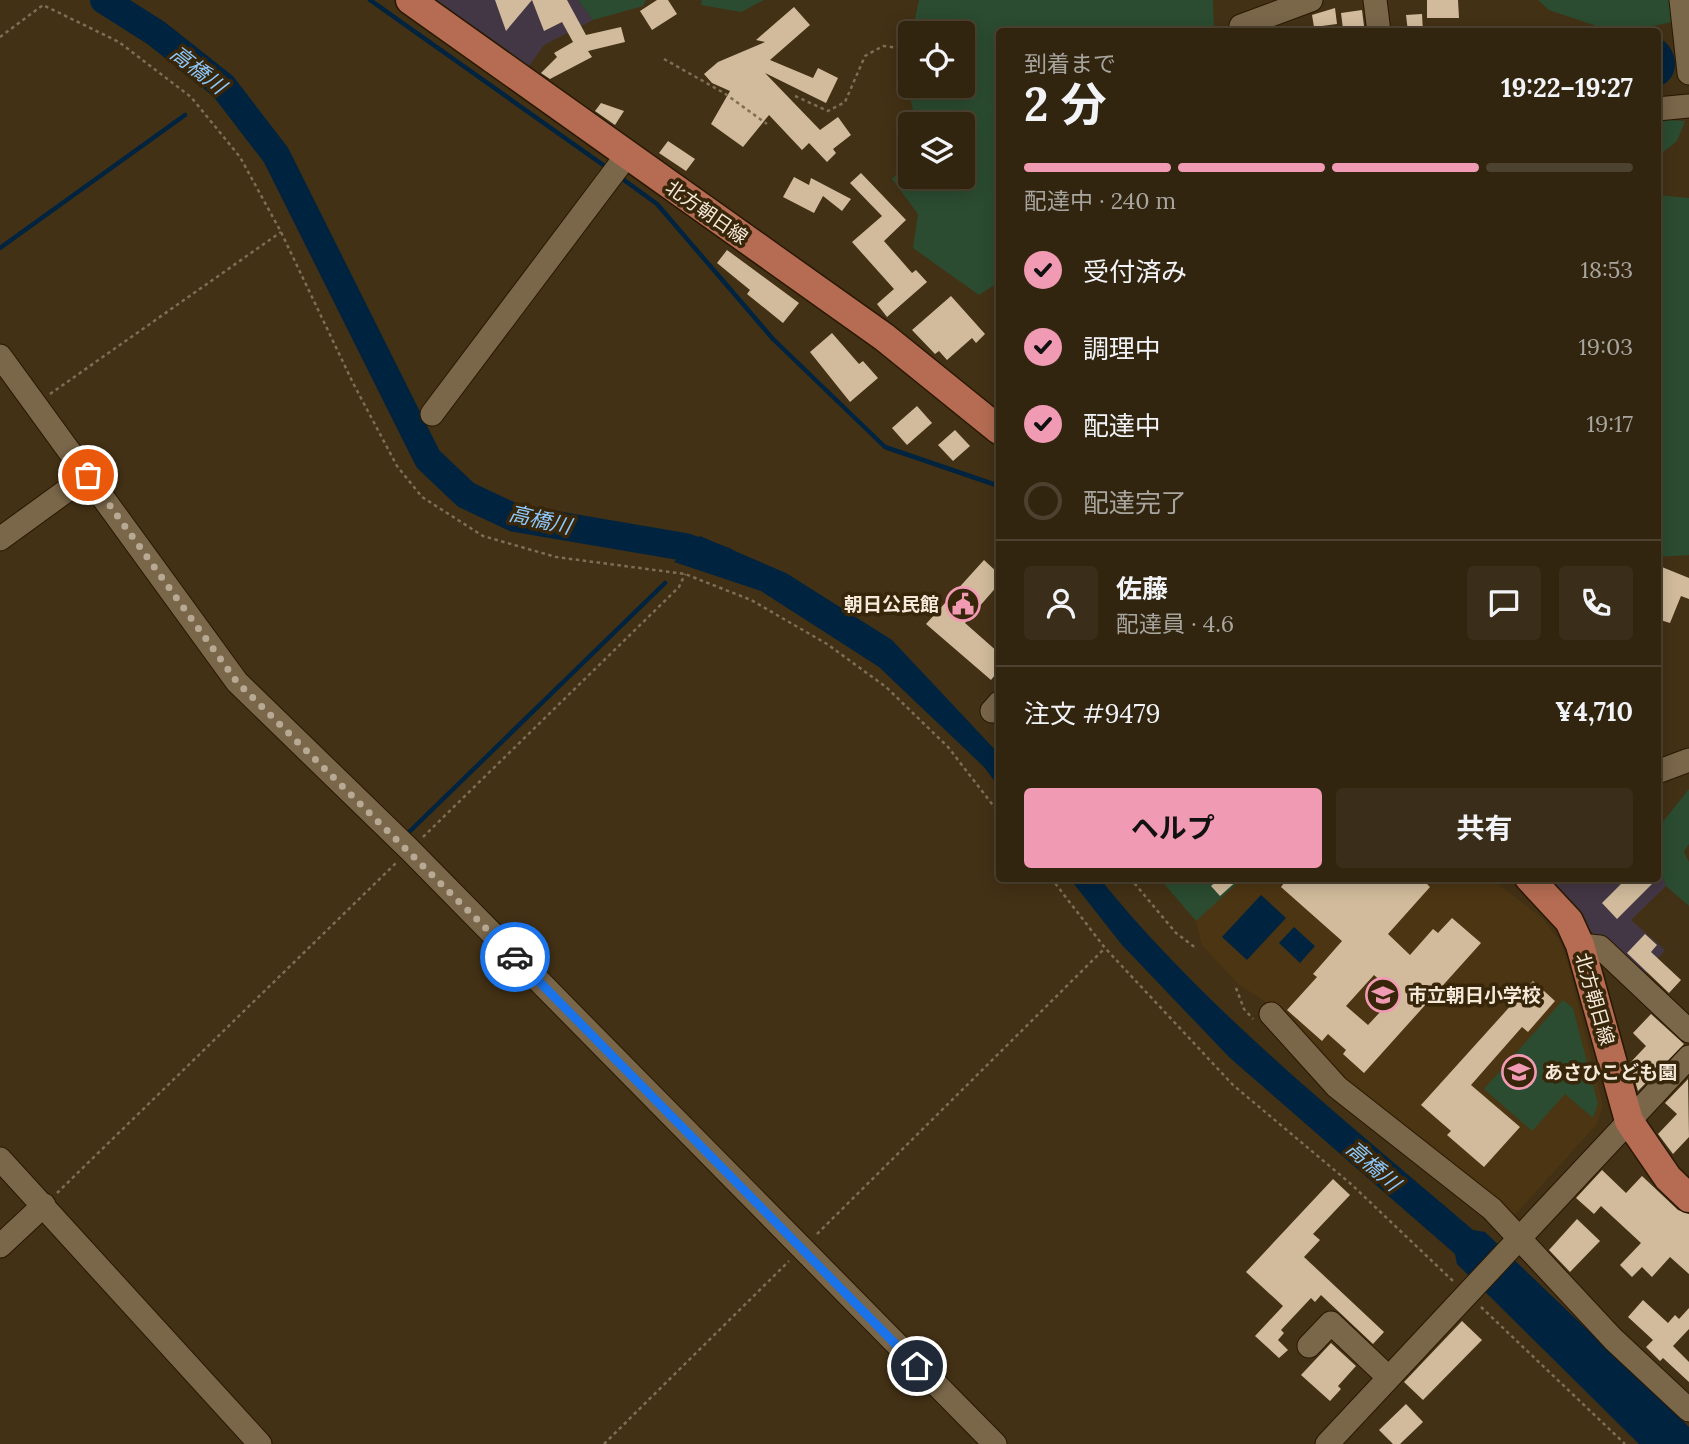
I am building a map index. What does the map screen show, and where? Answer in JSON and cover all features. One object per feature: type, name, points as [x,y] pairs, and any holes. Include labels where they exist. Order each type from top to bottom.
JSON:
[{"type":"main road","name":"北方朝日線","points":[[410,0],[884,337],[996,428]]},
{"type":"main road","name":"北方朝日線","points":[[1533,882],[1569,921],[1580,945],[1629,1121],[1668,1178],[1689,1198]]},
{"type":"street","points":[[1241,26],[1311,0]]},
{"type":"street","points":[[1375,0],[1378,28]]},
{"type":"street","points":[[1681,0],[1689,73]]},
{"type":"street","points":[[1661,109],[1688,105]]},
{"type":"street","points":[[432,414],[627,155]]},
{"type":"street","points":[[0,356],[237,682],[410,849],[995,1444]]},
{"type":"street","points":[[0,539],[88,475]]},
{"type":"street","points":[[1661,770],[1689,760]]},
{"type":"street","points":[[1580,945],[1600,947],[1689,1031]]},
{"type":"street","points":[[1270,1014],[1337,1087],[1492,1209],[1515,1241],[1689,1410]]},
{"type":"street","points":[[1327,1444],[1689,1057]]},
{"type":"street","points":[[0,1159],[260,1444]]},
{"type":"street","points":[[0,1246],[44,1205]]},
{"type":"street","points":[[1309,1346],[1331,1324],[1388,1377]]},
{"type":"path","points":[[0,37],[43,5],[119,42],[191,97],[240,157],[281,232],[391,454],[422,497],[483,536],[556,558],[685,574],[751,600],[827,645],[886,687],[948,747],[996,809]]},
{"type":"path","points":[[795,96],[828,111],[845,102],[865,57],[883,46],[898,48]]},
{"type":"path","points":[[664,59],[724,93],[767,124]]},
{"type":"path","points":[[35,404],[281,232]]},
{"type":"path","points":[[44,1205],[679,587],[685,574]]},
{"type":"path","points":[[1054,882],[1105,948],[1233,1085],[1351,1184],[1469,1290],[1625,1444]]},
{"type":"path","points":[[1133,882],[1176,933],[1197,948]]},
{"type":"path","points":[[604,1444],[1105,948]]},
{"type":"shaded area","points":[[437,0],[578,0],[593,20],[544,45],[525,72],[435,3]]},
{"type":"shaded area","points":[[1661,872],[1666,886],[1631,920],[1665,950],[1641,978],[1585,926],[1546,882],[1661,882]]},
{"type":"shaded area","name":"市立朝日小学校","points":[[1163,882],[1496,882],[1543,919],[1559,940],[1568,964],[1603,1105],[1597,1124],[1515,1215],[1339,1083],[1273,1007],[1238,984],[1202,945],[1196,921]]},
{"type":"green space","points":[[578,0],[646,0],[643,6],[593,20]]},
{"type":"green space","points":[[702,0],[764,0],[741,12],[701,5]]},
{"type":"green space","points":[[919,0],[1213,0],[1214,28],[996,28],[996,284],[979,295],[913,248],[918,214],[899,189],[975,189],[975,112],[913,112],[910,98],[975,98],[975,21],[915,21]]},
{"type":"green space","points":[[1538,0],[1689,0],[1687,19],[1644,28],[1602,28],[1549,10]]},
{"type":"green space","points":[[1661,119],[1685,121],[1677,141],[1661,154]]},
{"type":"green space","points":[[898,173],[898,187],[892,179]]},
{"type":"green space","points":[[1661,195],[1689,198],[1689,555],[1661,557]]},
{"type":"green space","points":[[1689,789],[1689,844],[1684,852],[1689,862],[1689,906],[1666,886],[1661,872],[1661,824]]},
{"type":"green space","points":[[1163,882],[1239,882],[1196,921]]},
{"type":"green space","points":[[1563,1000],[1573,1008],[1598,1104],[1593,1118],[1565,1094],[1532,1131],[1484,1089]]},
{"type":"water","points":[[1661,39],[1670,48],[1675,63],[1671,78],[1661,85]]},
{"type":"water","points":[[700,536],[786,573],[892,640],[996,751],[996,783],[984,767],[879,667],[761,591],[674,562]]},
{"type":"water","points":[[1072,882],[1103,882],[1142,928],[1231,1019],[1473,1230],[1485,1232],[1689,1427],[1689,1444],[1639,1444],[1457,1264],[1455,1254],[1230,1058],[1122,945]]},
{"type":"water","points":[[1261,895],[1286,918],[1247,960],[1222,937]]},
{"type":"water","points":[[1294,927],[1315,946],[1300,963],[1279,943]]},
{"type":"building","points":[[495,0],[532,0],[506,31]]},
{"type":"building","points":[[532,0],[567,0],[586,35],[621,27],[625,42],[588,51],[592,57],[550,79],[541,73],[557,57],[554,53],[573,42],[562,22],[544,31]]},
{"type":"building","points":[[657,0],[668,0],[677,14],[652,30],[640,11]]},
{"type":"building","points":[[1427,0],[1458,0],[1459,18],[1427,18]]},
{"type":"building","points":[[794,7],[810,25],[770,60],[813,78],[818,68],[838,78],[826,103],[765,73],[820,130],[838,117],[851,135],[833,149],[836,153],[827,162],[809,143],[802,150],[769,115],[743,147],[711,124],[730,91],[712,83],[704,74],[718,62],[765,42],[756,40]]},
{"type":"building","points":[[1335,8],[1337,24],[1314,27],[1312,15]]},
{"type":"building","points":[[1362,10],[1364,26],[1343,28],[1341,13]]},
{"type":"building","points":[[1422,14],[1423,28],[1408,28],[1406,15]]},
{"type":"building","points":[[601,103],[624,111],[615,125],[595,111]]},
{"type":"building","points":[[668,141],[695,159],[686,171],[659,153]]},
{"type":"building","points":[[861,173],[906,220],[884,241],[912,273],[916,270],[927,282],[887,317],[877,304],[894,289],[852,242],[882,216],[850,183]]},
{"type":"building","points":[[794,177],[809,185],[811,178],[851,199],[842,211],[823,196],[814,213],[783,197]]},
{"type":"building","points":[[727,250],[799,303],[783,323],[747,294],[750,290],[717,263]]},
{"type":"building","points":[[951,296],[985,334],[976,343],[972,338],[947,360],[939,351],[935,354],[912,330]]},
{"type":"building","points":[[832,333],[859,364],[863,361],[878,378],[850,402],[810,352]]},
{"type":"building","points":[[917,406],[932,423],[907,445],[892,428]]},
{"type":"building","points":[[955,430],[970,446],[953,461],[938,445]]},
{"type":"building","name":"朝日公民館","points":[[984,560],[996,571],[996,587],[965,623],[996,650],[996,674],[991,680],[926,624]]},
{"type":"building","points":[[1661,567],[1689,578],[1689,599],[1681,596],[1670,623],[1661,620]]},
{"type":"building","points":[[1216,882],[1236,882],[1220,896],[1211,886]]},
{"type":"building","points":[[1285,882],[1425,882],[1430,887],[1388,934],[1410,955],[1433,929],[1438,933],[1452,918],[1481,943],[1364,1073],[1343,1054],[1346,1050],[1328,1034],[1322,1041],[1287,1010],[1317,977],[1313,974],[1342,941],[1281,887]],"holes":[[[1374,975],[1396,995],[1368,1025],[1346,1006]]]},
{"type":"building","points":[[1623,882],[1654,882],[1617,919],[1602,903]]},
{"type":"building","points":[[1645,934],[1657,945],[1651,952],[1681,980],[1669,993],[1627,953]]},
{"type":"building","points":[[1533,981],[1555,1001],[1528,1032],[1522,1027],[1471,1085],[1520,1127],[1484,1167],[1447,1135],[1451,1131],[1421,1105]]},
{"type":"building","points":[[1651,1014],[1684,1044],[1638,1091],[1630,1063],[1646,1046],[1633,1033]]},
{"type":"building","points":[[1688,1079],[1689,1137],[1673,1154],[1658,1134],[1677,1114],[1665,1103]]},
{"type":"building","points":[[1602,1170],[1626,1193],[1642,1176],[1678,1210],[1689,1214],[1689,1274],[1670,1257],[1652,1277],[1642,1267],[1632,1277],[1620,1265],[1641,1243],[1601,1206],[1594,1214],[1576,1198]]},
{"type":"building","points":[[1333,1179],[1350,1195],[1313,1234],[1320,1240],[1304,1257],[1384,1332],[1373,1344],[1321,1295],[1315,1302],[1311,1298],[1281,1330],[1284,1333],[1278,1340],[1288,1350],[1279,1358],[1255,1336],[1283,1306],[1246,1272]]},
{"type":"building","points":[[1577,1219],[1600,1241],[1570,1272],[1549,1250]]},
{"type":"building","points":[[1643,1300],[1668,1323],[1675,1315],[1679,1319],[1689,1308],[1689,1329],[1673,1346],[1689,1362],[1689,1382],[1663,1358],[1660,1361],[1646,1347],[1653,1340],[1628,1317]]},
{"type":"building","points":[[1462,1321],[1482,1340],[1423,1400],[1404,1382]]},
{"type":"building","points":[[1331,1343],[1356,1366],[1338,1386],[1341,1389],[1330,1401],[1301,1375]]},
{"type":"building","points":[[1406,1404],[1423,1422],[1400,1444],[1393,1444],[1379,1430]]},
{"type":"waterway","name":"高橋川","points":[[104,0],[156,33],[223,86],[276,155],[428,459],[466,495],[515,518],[685,547],[724,561]]},
{"type":"waterway","points":[[370,0],[606,167]]},
{"type":"waterway","points":[[0,248],[185,115]]},
{"type":"waterway","points":[[624,180],[657,204],[773,339],[885,447],[996,485]]},
{"type":"waterway","points":[[407,834],[665,583]]},
{"type":"way so far","points":[[88,475],[237,682],[410,849],[515,957]]},
{"type":"place","name":"朝日公民館","points":[[963,604]]},
{"type":"place","name":"市立朝日小学校","points":[[1383,995]]},
{"type":"place","name":"あさひこども園","points":[[1519,1072]]},
{"type":"route","points":[[515,957],[917,1366]]}]
